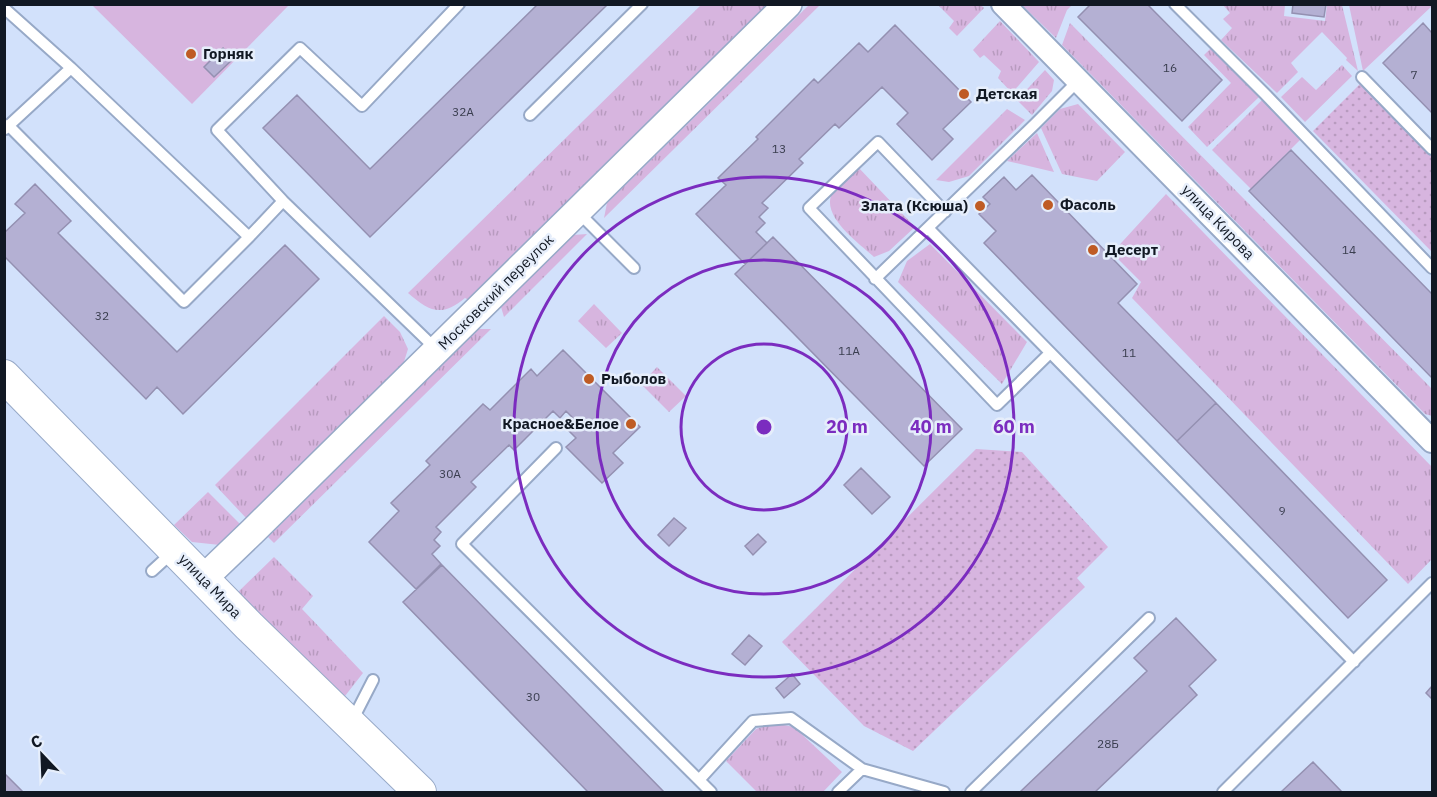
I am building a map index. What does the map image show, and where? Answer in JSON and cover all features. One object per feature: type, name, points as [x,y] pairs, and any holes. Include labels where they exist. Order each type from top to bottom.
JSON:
[{"type":"main road","name":"улица Мира","points":[[4,376],[203,579],[420,792]]},
{"type":"street","name":"Московский переулок","points":[[203,579],[788,4]]},
{"type":"street","name":"улица Кирова","points":[[1003,4],[1432,441]]},
{"type":"lane","points":[[438,350],[283,201],[217,130],[300,48],[362,106],[459,4]]},
{"type":"lane","points":[[530,115],[642,4]]},
{"type":"lane","points":[[1175,4],[1432,268]]},
{"type":"lane","points":[[4,8],[71,68],[249,237]]},
{"type":"lane","points":[[71,68],[6,127],[184,302],[283,201]]},
{"type":"lane","points":[[1362,77],[1432,148]]},
{"type":"lane","points":[[875,279],[1078,81]]},
{"type":"lane","points":[[945,212],[878,142],[809,208],[997,405],[1050,353]]},
{"type":"lane","points":[[577,211],[634,268]]},
{"type":"lane","points":[[928,228],[1354,662]]},
{"type":"lane","points":[[556,448],[462,544],[711,792]]},
{"type":"lane","points":[[152,571],[175,550]]},
{"type":"lane","points":[[1223,792],[1432,583]]},
{"type":"lane","points":[[971,792],[1149,618]]},
{"type":"lane","points":[[350,724],[373,680]]},
{"type":"lane","points":[[699,780],[753,721],[791,718],[862,769],[944,792]]},
{"type":"lane","points":[[838,792],[862,769]]},
{"type":"green space","name":"Горняк","points":[[92,5],[289,5],[192,104]]},
{"type":"green space","points":[[701,5],[772,5],[471,301],[465,298],[449,308],[435,310],[422,304],[408,293]]},
{"type":"green space","points":[[809,5],[820,5],[604,218],[607,203]]},
{"type":"green space","points":[[938,5],[981,5],[984,8],[957,36],[949,28],[954,21]]},
{"type":"green space","points":[[1022,5],[1072,5],[1067,10],[1056,38]]},
{"type":"green space","points":[[1223,5],[1285,5],[1284,16],[1325,21],[1327,5],[1342,5],[1358,71],[1322,32],[1291,63],[1298,72],[1277,93],[1221,40],[1232,28],[1223,19],[1230,13]]},
{"type":"green space","points":[[1349,5],[1432,6],[1363,71]]},
{"type":"green space","points":[[1000,21],[1039,62],[1012,93],[998,78],[1001,71],[984,55],[980,58],[973,50]]},
{"type":"green space","points":[[1070,23],[1432,389],[1432,416],[1425,414],[1062,45]]},
{"type":"green space","points":[[1211,48],[1259,97],[1207,147],[1188,127],[1231,83],[1204,55]]},
{"type":"green space","points":[[1342,65],[1352,76],[1305,122],[1281,97],[1302,77],[1316,90]]},
{"type":"green space","points":[[1045,70],[1054,80],[1052,91],[1032,115],[1017,100]]},
{"type":"green space","points":[[1360,84],[1432,157],[1432,252],[1313,131]]},
{"type":"green space","points":[[1262,100],[1300,140],[1251,189],[1212,150]]},
{"type":"green space","points":[[1078,104],[1125,152],[1097,181],[1062,174],[1041,128],[1060,109]]},
{"type":"green space","points":[[1007,109],[1025,120],[969,176],[949,182],[936,180]]},
{"type":"green space","points":[[1037,133],[1054,172],[1007,161]]},
{"type":"green space","points":[[858,167],[915,227],[889,251],[874,257],[842,227],[831,208],[830,199],[834,190]]},
{"type":"green space","points":[[1166,194],[1432,467],[1432,559],[1408,584],[1132,298],[1141,282],[1112,253]]},
{"type":"green space","points":[[587,234],[504,317],[501,307],[573,235]]},
{"type":"green space","points":[[930,244],[1027,342],[1002,384],[898,282],[907,261]]},
{"type":"green space","points":[[594,304],[622,333],[606,348],[578,321]]},
{"type":"green space","points":[[384,316],[400,332],[408,349],[402,368],[247,519],[215,485]]},
{"type":"green space","points":[[479,329],[491,329],[274,543],[268,537]]},
{"type":"green space","points":[[657,367],[686,396],[669,412],[641,384]]},
{"type":"green space","points":[[976,449],[1022,452],[1108,547],[1077,578],[1085,587],[913,751],[864,726],[782,642]]},
{"type":"green space","points":[[208,492],[242,526],[220,545],[192,542],[174,525]]},
{"type":"green space","points":[[274,557],[313,596],[302,609],[363,673],[345,696],[237,593]]},
{"type":"green space","points":[[774,723],[794,727],[842,772],[823,792],[757,792],[726,761],[756,729]]},
{"type":"building","points":[[538,4],[608,4],[370,237],[263,128],[297,95],[370,169]]},
{"type":"building","points":[[1091,4],[1147,4],[1222,80],[1182,121],[1078,17]]},
{"type":"building","points":[[1293,4],[1326,4],[1324,17],[1292,13]]},
{"type":"building","points":[[1423,23],[1432,33],[1432,113],[1383,63]]},
{"type":"building","points":[[895,25],[971,102],[943,129],[953,139],[932,160],[897,124],[908,113],[882,87],[839,128],[835,124],[799,159],[803,163],[762,203],[768,208],[759,217],[765,223],[756,232],[767,243],[745,264],[696,214],[726,185],[718,178],[814,79],[818,83],[859,43],[868,52]]},
{"type":"building","points":[[223,48],[233,59],[214,77],[204,67]]},
{"type":"building","points":[[1291,150],[1432,294],[1432,378],[1249,191]]},
{"type":"building","points":[[1032,175],[1137,284],[1118,303],[1216,403],[1177,441],[984,243],[996,231],[979,214],[990,204],[983,197],[1004,177],[1016,190]]},
{"type":"building","points":[[35,184],[71,221],[58,233],[177,352],[285,245],[319,279],[183,414],[157,387],[146,399],[4,256],[4,233],[25,213],[15,204]]},
{"type":"building","points":[[773,237],[962,429],[924,466],[735,274]]},
{"type":"building","points":[[563,350],[640,427],[613,453],[623,463],[602,483],[566,447],[576,438],[569,431],[578,423],[566,411],[560,418],[553,411],[514,450],[509,445],[471,482],[476,487],[436,527],[441,532],[434,540],[440,546],[432,554],[441,564],[416,589],[369,542],[399,511],[391,503],[430,465],[426,461],[483,404],[490,410],[531,369],[537,376]]},
{"type":"building","points":[[1216,403],[1387,580],[1348,618],[1177,441]]},
{"type":"building","points":[[861,468],[890,497],[872,514],[844,485]]},
{"type":"building","points":[[674,518],[686,528],[669,546],[658,535]]},
{"type":"building","points":[[758,534],[766,542],[753,555],[745,546]]},
{"type":"building","points":[[442,565],[664,792],[588,792],[403,602]]},
{"type":"building","points":[[1176,618],[1216,660],[1189,686],[1197,695],[1095,792],[1020,792],[1147,671],[1134,658]]},
{"type":"building","points":[[749,635],[762,646],[745,665],[732,654]]},
{"type":"building","points":[[792,674],[800,684],[784,698],[776,688]]},
{"type":"building","points":[[1432,686],[1432,699],[1426,693]]},
{"type":"building","points":[[1313,762],[1342,792],[1281,792]]},
{"type":"building","points":[[4,773],[23,792],[4,792]]},
{"type":"place","name":"Горняк","points":[[191,54]]},
{"type":"place","name":"Детская","points":[[964,94]]},
{"type":"place","name":"Фасоль","points":[[1048,205]]},
{"type":"place","name":"Злата (Ксюша)","points":[[980,206]]},
{"type":"place","name":"Десерт","points":[[1093,250]]},
{"type":"place","name":"Рыболов","points":[[589,379]]},
{"type":"place","name":"Красное&Белое","points":[[631,424]]}]
